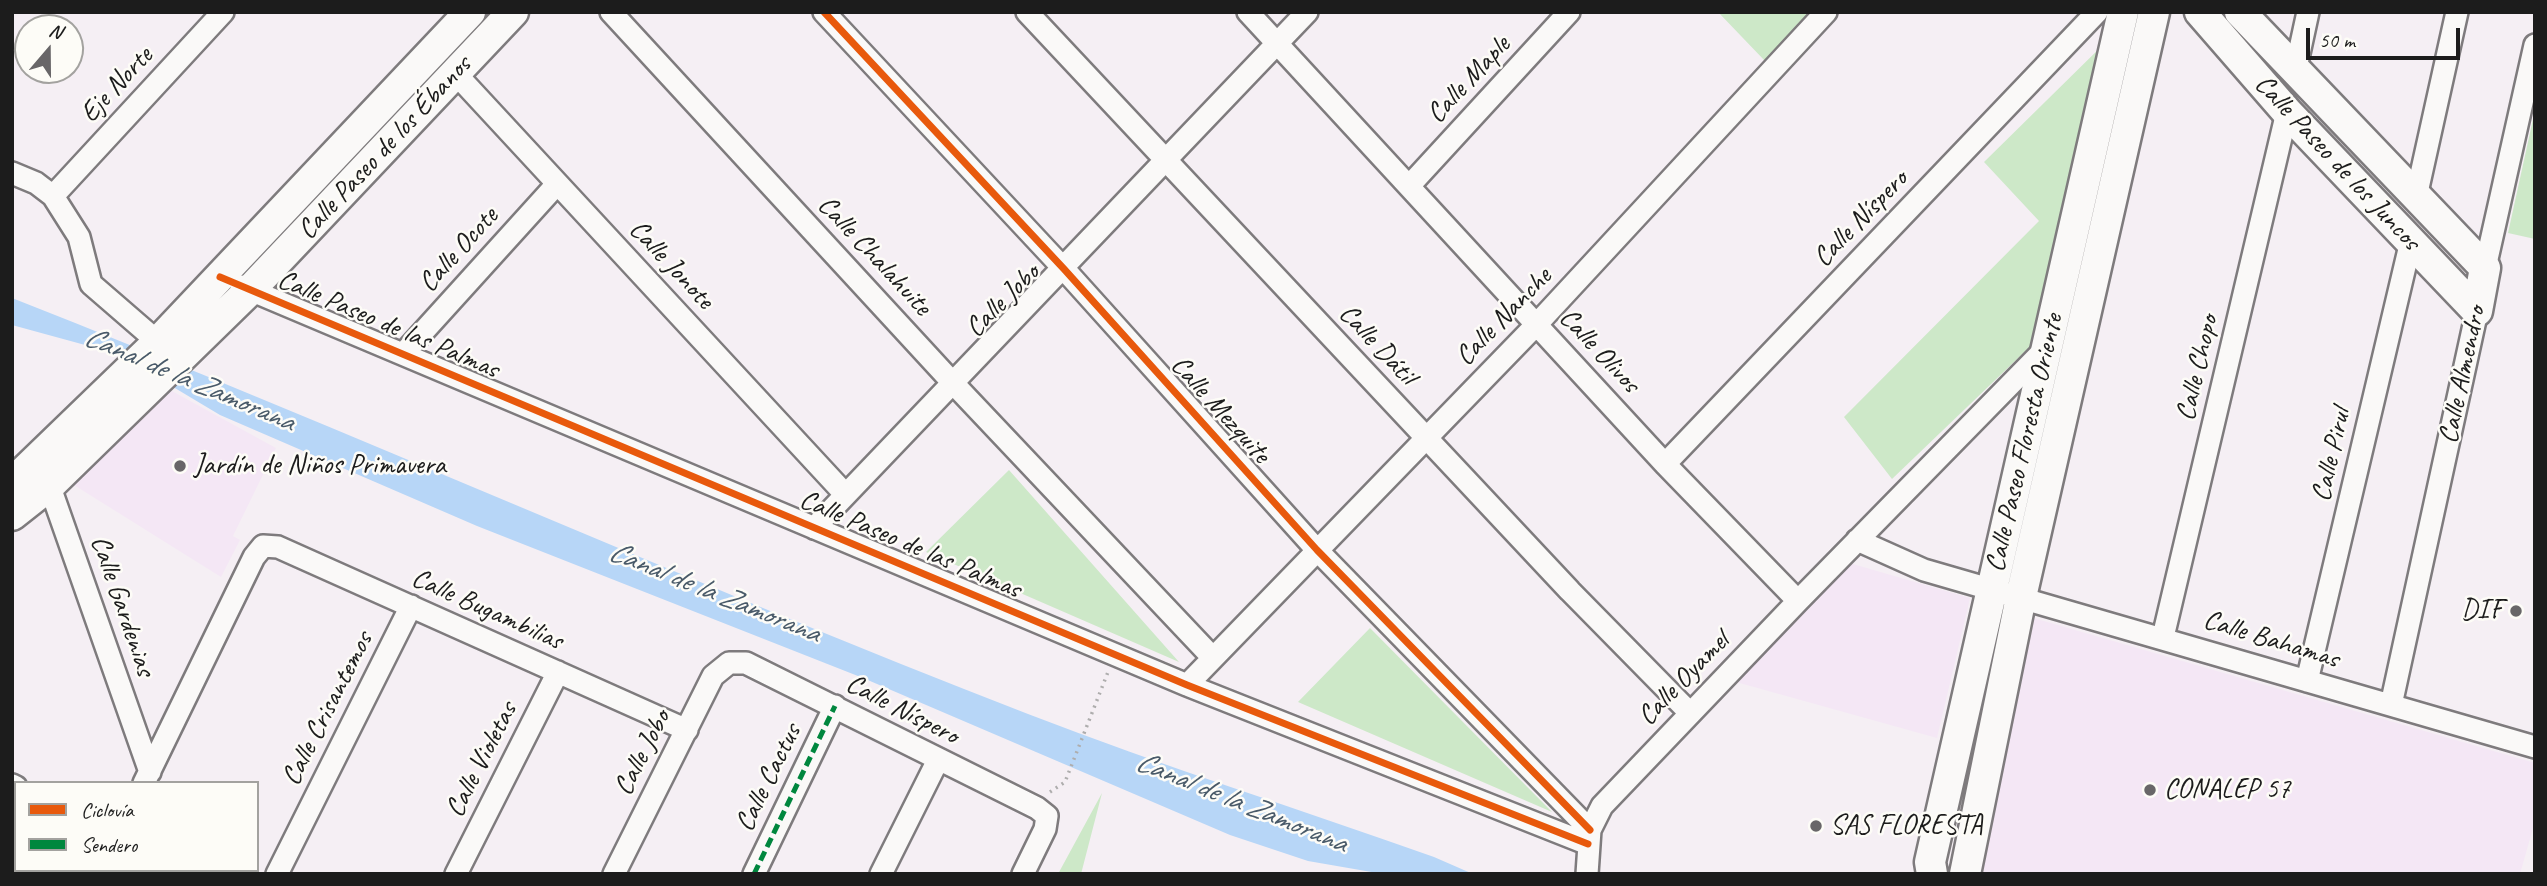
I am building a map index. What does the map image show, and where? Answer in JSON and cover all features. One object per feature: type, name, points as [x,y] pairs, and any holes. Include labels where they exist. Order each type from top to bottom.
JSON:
[{"type":"street","name":"Eje Norte","points":[[53,196],[223,12]]},
{"type":"street","name":"Calle Paseo de los Ébanos","points":[[12,515],[45,472],[131,389],[220,276],[470,12]]},
{"type":"street","name":"Calle Paseo de los Ébanos","points":[[163,350],[250,290],[513,12]]},
{"type":"street","name":"Calle Chalahuite","points":[[611,12],[952,382],[1213,658]]},
{"type":"street","name":"Calle Mezquite","points":[[824,12],[1064,269],[1317,550],[1589,837]]},
{"type":"street","name":"Calle Dátil","points":[[1027,12],[1426,438],[1690,713]]},
{"type":"street","name":"Calle Olivos","points":[[1248,12],[1665,464],[1798,601]]},
{"type":"street","name":"Calle Jobo","points":[[814,528],[1166,163],[1307,12]]},
{"type":"street","name":"Calle Maple","points":[[1410,185],[1569,12]]},
{"type":"street","name":"Calle Nanche","points":[[1187,685],[1536,325],[1826,12]]},
{"type":"street","name":"Calle Níspero","points":[[1665,464],[2097,12]]},
{"type":"street","name":"Calle Paseo Floresta Oriente","points":[[1965,874],[2021,597],[2062,349],[2123,12]]},
{"type":"street","name":"Calle Paseo Floresta Oriente","points":[[1932,874],[1930,863],[1992,588],[2062,349],[2154,12]]},
{"type":"street","name":"Calle Paseo de los Juncos","points":[[2200,12],[2287,112],[2477,312]]},
{"type":"street","name":"Calle Paseo de los Juncos","points":[[2240,12],[2485,268]]},
{"type":"street","points":[[2295,72],[2308,12]]},
{"type":"street","points":[[2416,197],[2458,12]]},
{"type":"street","name":"Calle Almendro","points":[[2391,705],[2535,45]]},
{"type":"street","name":"Calle Jonote","points":[[456,74],[845,494]]},
{"type":"street","name":"Calle Chopo","points":[[2164,637],[2287,112]]},
{"type":"street","points":[[12,173],[36,183],[53,196],[79,237],[91,284],[163,350]]},
{"type":"street","name":"Calle Ocote","points":[[403,354],[557,184]]},
{"type":"street","name":"Calle Pirul","points":[[2307,681],[2411,241]]},
{"type":"street","name":"Calle Paseo de las Palmas","points":[[220,276],[1187,685],[1589,837]]},
{"type":"street","name":"Calle Oyamel","points":[[1587,874],[1589,837],[1602,806],[1857,540],[2062,349]]},
{"type":"street","name":"Calle Paseo de los Ébanos","points":[[12,483],[45,472]]},
{"type":"street","name":"Calle Gardenias","points":[[45,472],[147,777]]},
{"type":"street","points":[[1857,540],[1924,569],[1992,588]]},
{"type":"street","name":"Calle Bugambilias","points":[[147,777],[254,557],[263,546],[278,547],[687,730]]},
{"type":"street","name":"Calle Bahamas","points":[[1992,588],[2535,747]]},
{"type":"street","name":"Calle Crisantemos","points":[[277,874],[411,607]]},
{"type":"street","name":"Calle Jobo","points":[[614,874],[713,676],[729,663]]},
{"type":"street","name":"Calle Níspero","points":[[729,663],[746,663],[1042,812]]},
{"type":"street","name":"Calle Violetas","points":[[456,874],[558,673]]},
{"type":"street","name":"Calle Cactus","points":[[754,874],[835,706]]},
{"type":"street","points":[[881,874],[938,760]]},
{"type":"street","points":[[1023,874],[1045,829],[1042,812]]},
{"type":"path","points":[[1042,812],[1052,790],[1065,782],[1116,654]]},
{"type":"shaded area","name":"Jardín de Niños Primavera","points":[[170,390],[276,448],[233,536],[240,540],[221,577],[74,485]]},
{"type":"shaded area","points":[[1846,562],[1970,598],[1937,738],[1736,682]]},
{"type":"shaded area","name":"CONALEP 57","points":[[2030,617],[2535,763],[2535,821],[2520,874],[1973,874]]},
{"type":"green space","points":[[1718,12],[1811,12],[1765,61]]},
{"type":"green space","points":[[2109,39],[2039,338],[1892,479],[1844,417],[2039,221],[1984,162]]},
{"type":"green space","points":[[2535,110],[2535,239],[2508,233]]},
{"type":"green space","points":[[1009,470],[1179,662],[926,552]]},
{"type":"green space","points":[[1370,628],[1552,812],[1298,702]]},
{"type":"green space","points":[[1102,793],[1081,874],[1058,874]]},
{"type":"water","name":"Canal de la Zamorana","points":[[12,298],[900,664],[1078,733],[1434,857],[1473,874],[1383,874],[1308,861],[1230,835],[863,678],[477,526],[220,415],[118,354],[12,325]]},
{"type":"marked path","points":[[754,874],[835,706]]},
{"type":"cycle path","points":[[824,12],[1064,269],[1317,550],[1590,830]]},
{"type":"cycle path","points":[[220,277],[1187,685],[1588,844]]},
{"type":"place","name":"Jardín de Niños Primavera","points":[[180,466]]},
{"type":"place","name":"DIF","points":[[2516,611]]},
{"type":"place","name":"CONALEP 57","points":[[2150,790]]},
{"type":"place","name":"SAS FLORESTA","points":[[1816,826]]}]
